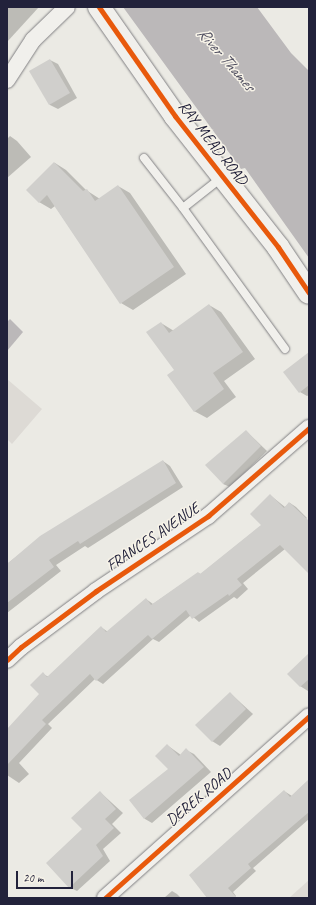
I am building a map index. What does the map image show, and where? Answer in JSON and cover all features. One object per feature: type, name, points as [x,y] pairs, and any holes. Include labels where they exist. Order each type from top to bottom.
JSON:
[{"type":"main road","name":"RAY MEAD ROAD","points":[[99,7],[175,116],[278,247],[309,293]]},
{"type":"street","points":[[7,80],[32,40],[67,7]]},
{"type":"street","name":"FRANCES AVENUE","points":[[7,660],[21,647],[96,591],[208,516],[309,428]]},
{"type":"street","name":"DEREK ROAD","points":[[105,898],[309,716]]},
{"type":"lane","points":[[144,158],[183,208],[285,350]]},
{"type":"lane","points":[[183,208],[222,177]]},
{"type":"shaded area","points":[[7,379],[42,409],[12,444],[7,439]]},
{"type":"shaded area","points":[[309,880],[309,898],[289,898]]},
{"type":"water","name":"River Thames","points":[[123,7],[257,7],[291,53],[309,71],[309,258],[245,168],[241,169]]},
{"type":"water","points":[[10,319],[23,332],[7,351],[7,322]]},
{"type":"building","points":[[50,59],[70,93],[49,105],[29,71]]},
{"type":"building","points":[[54,162],[83,191],[87,189],[95,201],[118,185],[174,267],[120,304],[47,195],[39,203],[26,190]]},
{"type":"building","points":[[209,304],[243,352],[213,373],[224,389],[194,412],[167,375],[174,370],[146,332],[161,322],[169,333]]},
{"type":"building","points":[[309,352],[309,385],[299,393],[283,372]]},
{"type":"building","points":[[246,430],[261,446],[223,484],[205,465]]},
{"type":"building","points":[[163,460],[176,483],[80,544],[78,541],[49,560],[54,567],[7,603],[7,564],[40,536]]},
{"type":"building","points":[[270,494],[284,508],[289,502],[309,521],[309,574],[280,545],[237,579],[242,585],[229,596],[228,594],[192,619],[186,610],[152,639],[148,635],[96,681],[90,674],[42,720],[46,724],[7,765],[7,729],[39,694],[30,685],[43,672],[47,677],[101,626],[106,632],[146,598],[151,605],[198,572],[200,574],[261,525],[250,514]]},
{"type":"building","points":[[309,653],[309,679],[300,687],[287,674]]},
{"type":"building","points":[[230,692],[246,709],[212,742],[195,725]]},
{"type":"building","points":[[167,744],[179,756],[186,748],[204,767],[144,819],[129,800],[168,769],[155,756]]},
{"type":"building","points":[[309,779],[309,812],[248,864],[251,868],[228,888],[237,898],[207,898],[189,875],[284,790],[290,797]]},
{"type":"building","points":[[100,791],[116,809],[105,819],[114,828],[96,845],[103,856],[69,888],[46,863],[82,829],[71,818]]},
{"type":"cycle path","points":[[99,7],[175,116],[278,247],[309,293]]},
{"type":"cycle path","points":[[7,660],[21,647],[96,591],[208,516],[309,428]]},
{"type":"cycle path","points":[[105,898],[309,716]]}]
